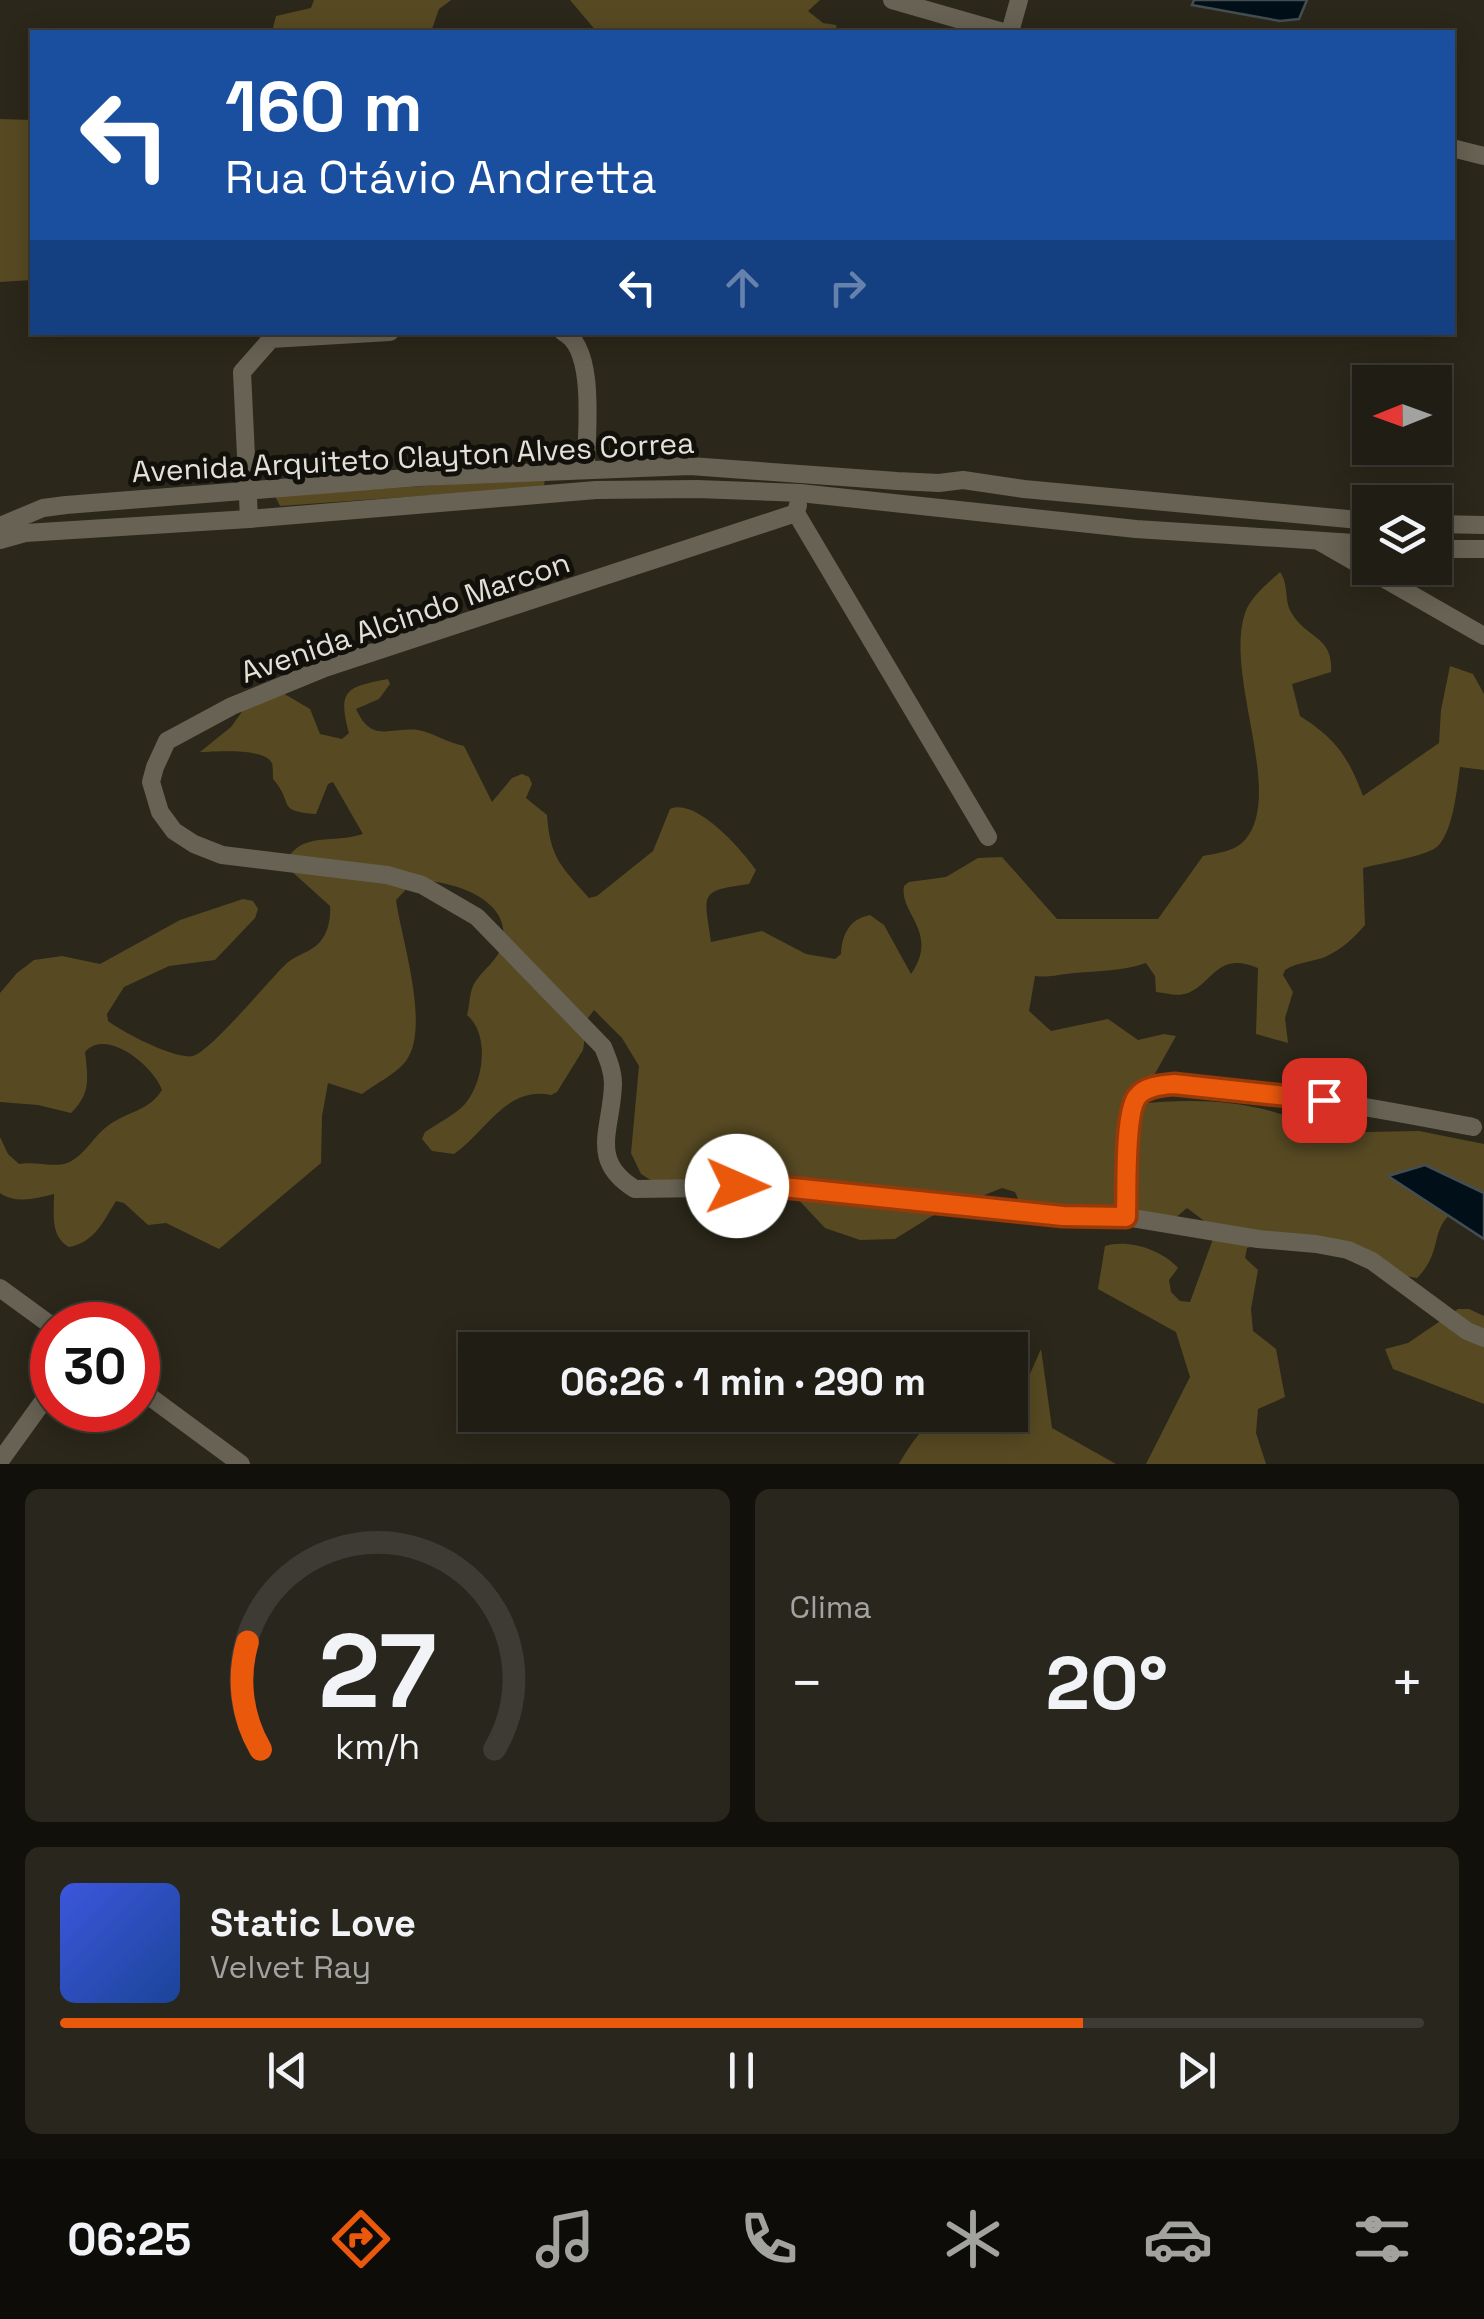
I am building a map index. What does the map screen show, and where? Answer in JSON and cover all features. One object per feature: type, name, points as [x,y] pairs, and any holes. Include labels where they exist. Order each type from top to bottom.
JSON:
[{"type":"street","points":[[892,0],[1000,30]]},
{"type":"street","points":[[1008,30],[1018,0]]},
{"type":"street","points":[[1455,149],[1484,156]]},
{"type":"street","points":[[249,520],[242,372],[271,339],[339,335]]},
{"type":"street","points":[[568,335],[582,353],[586,380],[586,468]]},
{"type":"street","name":"Avenida Arquiteto Clayton Alves Correa","points":[[0,526],[43,508],[248,490],[586,468],[690,466],[897,503],[1136,529],[1352,543]]},
{"type":"street","points":[[960,510],[966,496],[963,480]]},
{"type":"street","name":"Avenida Arquiteto Clayton Alves Correa","points":[[0,540],[26,534],[249,520],[596,490],[897,481],[963,480],[1352,519]]},
{"type":"street","points":[[897,481],[897,503]]},
{"type":"street","points":[[800,484],[796,513],[988,837]]},
{"type":"street","name":"Avenida Alcindo Marcon","points":[[796,513],[325,668],[232,706],[167,741],[150,782],[160,812],[174,831],[222,855],[387,875],[422,885],[478,917],[603,1047],[613,1084],[604,1145],[619,1179],[635,1189],[783,1187],[1063,1216],[1126,1217],[1348,1250],[1372,1261],[1466,1331],[1484,1338]]},
{"type":"street","points":[[1452,524],[1484,525]]},
{"type":"street","points":[[1316,540],[1484,636]]},
{"type":"street","points":[[1452,549],[1484,550]]},
{"type":"street","points":[[1126,1217],[1130,1114],[1138,1095],[1150,1088],[1174,1084],[1306,1098],[1473,1127]]},
{"type":"street","points":[[0,1288],[30,1310]]},
{"type":"street","points":[[160,1404],[241,1464]]},
{"type":"street","points":[[0,1461],[30,1420]]},
{"type":"shaded area","points":[[314,0],[451,0],[439,9],[432,30],[272,30],[276,16],[311,8]]},
{"type":"shaded area","points":[[570,0],[820,0],[808,11],[823,23],[836,25],[837,30],[595,30]]},
{"type":"shaded area","points":[[1194,0],[1307,0],[1299,19],[1280,21],[1192,5]]},
{"type":"shaded area","points":[[0,119],[30,120],[30,280],[0,282]]},
{"type":"shaded area","points":[[545,478],[544,487],[280,506],[275,496]]},
{"type":"shaded area","points":[[1280,572],[1291,612],[1323,644],[1331,660],[1331,672],[1292,684],[1300,716],[1339,750],[1363,796],[1439,743],[1450,666],[1473,674],[1484,694],[1484,770],[1460,767],[1450,823],[1434,849],[1363,868],[1365,925],[1357,934],[1331,954],[1285,970],[1283,975],[1293,992],[1285,1018],[1288,1043],[1256,1034],[1258,968],[1244,964],[1225,966],[1197,988],[1180,995],[1156,992],[1155,976],[1146,963],[1035,976],[1029,1011],[1051,1031],[1108,1019],[1138,1040],[1164,1034],[1176,1036],[1138,1104],[1232,1103],[1278,1113],[1321,1132],[1341,1125],[1367,1132],[1419,1131],[1484,1144],[1484,1199],[1450,1214],[1438,1233],[1427,1266],[1417,1278],[1393,1274],[1363,1252],[1269,1242],[1247,1248],[1245,1258],[1258,1270],[1251,1309],[1253,1331],[1276,1349],[1285,1397],[1258,1409],[1256,1433],[1266,1464],[1146,1464],[1190,1377],[1176,1332],[1098,1289],[1105,1246],[1134,1245],[1163,1256],[1178,1268],[1169,1280],[1171,1292],[1180,1301],[1190,1302],[1213,1239],[1211,1226],[1187,1208],[1174,1219],[1021,1205],[1015,1192],[1002,1188],[932,1216],[895,1239],[860,1240],[825,1228],[795,1196],[657,1184],[641,1174],[631,1153],[639,1066],[622,1038],[594,1010],[588,1018],[583,1050],[557,1092],[509,1103],[454,1154],[432,1151],[422,1139],[425,1132],[461,1108],[477,1083],[482,1058],[479,1034],[467,1015],[470,995],[477,979],[500,951],[503,929],[499,915],[489,904],[445,884],[415,880],[396,900],[415,1005],[413,1046],[406,1061],[362,1094],[328,1083],[322,1116],[321,1163],[219,1249],[166,1223],[148,1225],[124,1203],[116,1201],[92,1236],[69,1247],[56,1231],[54,1194],[19,1199],[0,1193],[0,1137],[8,1154],[19,1164],[67,1163],[109,1125],[144,1107],[162,1090],[140,1061],[105,1044],[85,1052],[85,1092],[71,1113],[0,1102],[0,993],[17,973],[34,960],[62,956],[100,964],[180,920],[243,899],[253,901],[258,909],[255,918],[215,960],[169,966],[124,987],[107,1014],[108,1021],[137,1038],[162,1050],[193,1056],[226,1029],[287,963],[316,945],[325,934],[330,906],[289,869],[286,861],[309,842],[363,834],[333,782],[328,784],[316,814],[303,813],[287,805],[267,758],[239,752],[200,752],[231,727],[249,702],[281,692],[310,709],[320,734],[342,739],[349,733],[344,707],[349,692],[388,679],[390,684],[379,699],[356,709],[362,720],[375,730],[418,730],[464,746],[492,802],[512,778],[522,774],[529,777],[532,784],[526,798],[547,815],[559,861],[589,898],[597,896],[653,851],[670,809],[681,807],[718,828],[756,870],[749,884],[721,889],[708,897],[711,942],[762,931],[806,954],[835,959],[841,954],[848,929],[870,915],[884,925],[911,974],[921,946],[904,896],[904,886],[909,882],[946,877],[978,858],[1002,857],[1057,919],[1158,919],[1203,856],[1231,850],[1245,840],[1256,820],[1259,794],[1241,639],[1248,607]]},
{"type":"shaded area","points":[[1425,1165],[1484,1193],[1484,1239],[1388,1176]]},
{"type":"shaded area","points":[[1458,1309],[1484,1316],[1484,1404],[1393,1369],[1385,1349],[1408,1343]]},
{"type":"shaded area","points":[[1041,1349],[1052,1428],[1116,1464],[899,1464],[921,1432],[1028,1432],[1028,1378]]},
{"type":"route","points":[[737,1186],[783,1187],[1063,1216],[1126,1217],[1130,1114],[1138,1095],[1150,1088],[1174,1084],[1324,1100]]}]
